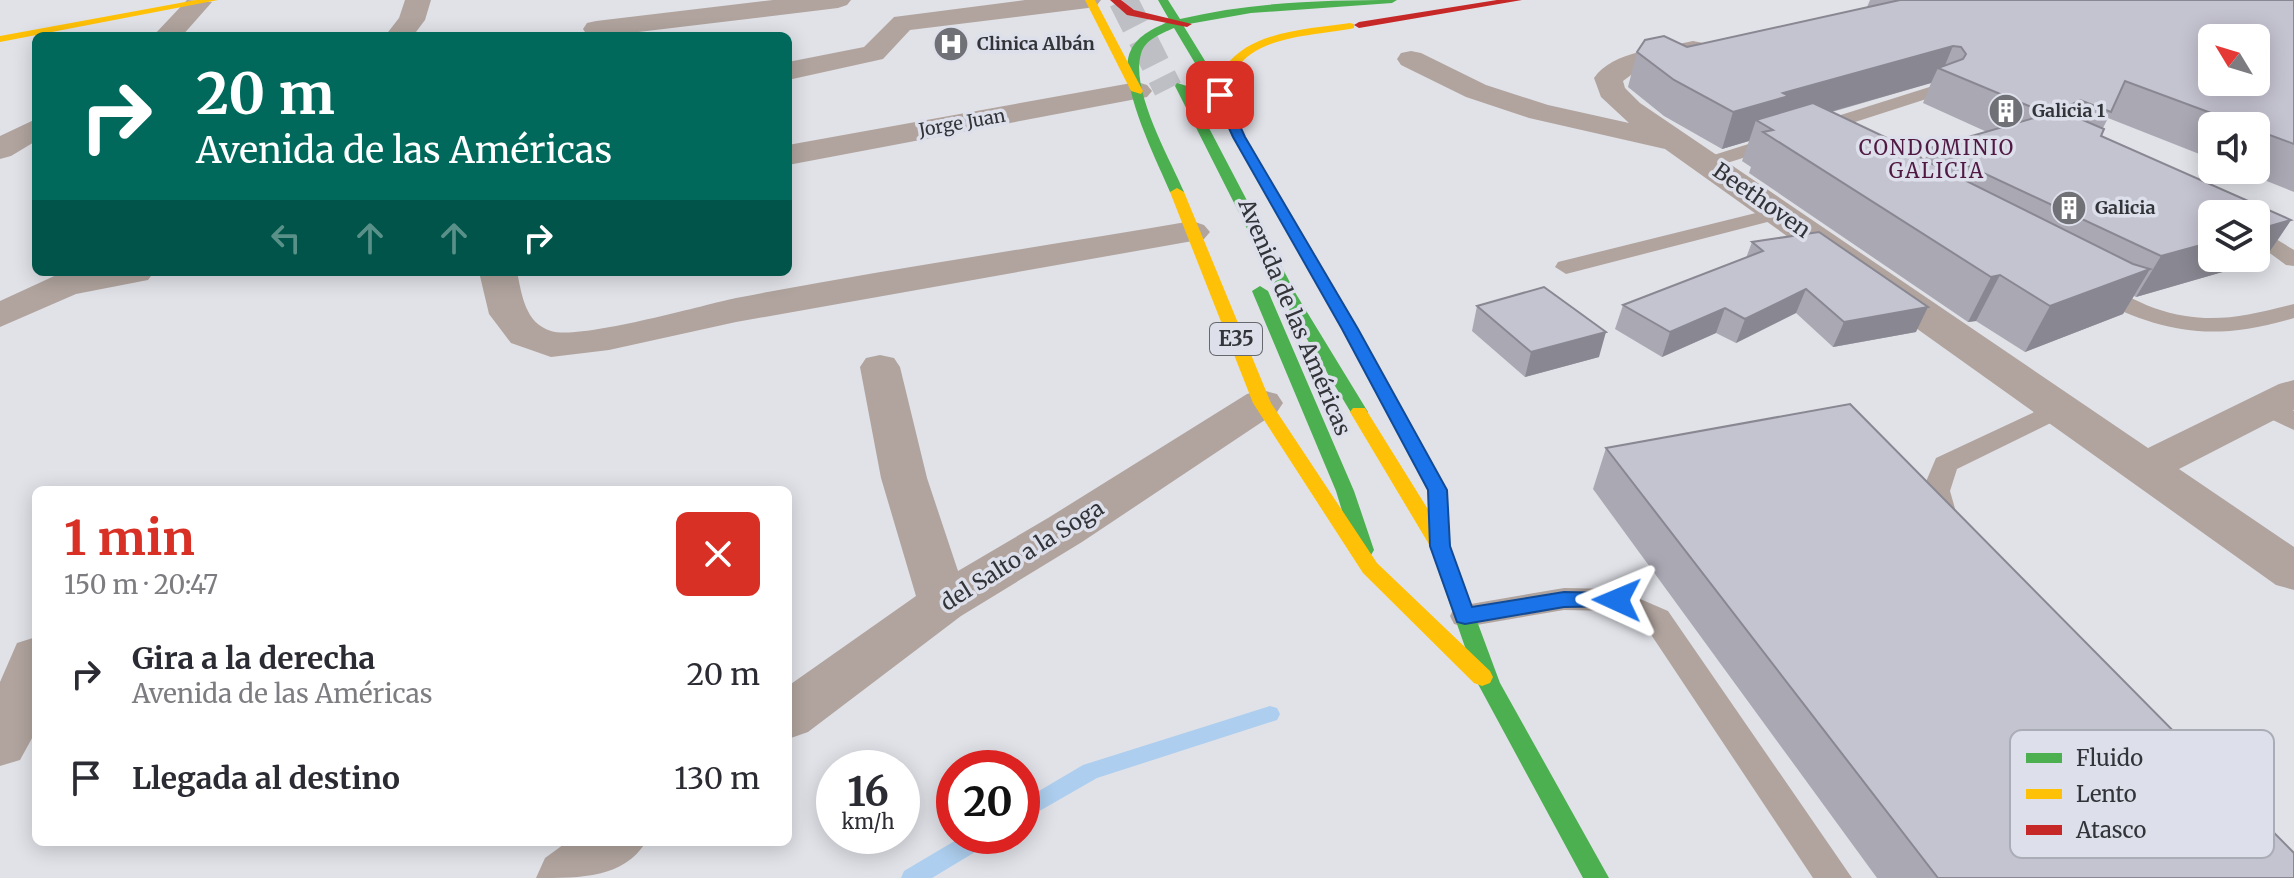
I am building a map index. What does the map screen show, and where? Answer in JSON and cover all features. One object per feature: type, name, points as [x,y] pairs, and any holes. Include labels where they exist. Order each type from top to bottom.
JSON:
[{"type":"main road","points":[[0,31],[172,0]]},
{"type":"main road","name":"Avenida de las Américas","points":[[1089,0],[1137,91],[1262,403],[1370,568],[1489,684]]},
{"type":"main road","points":[[1115,0],[1131,13],[1235,31],[1350,26]]},
{"type":"main road","name":"Avenida de las Américas","points":[[1163,0],[1220,95],[1239,137],[1350,329],[1437,490],[1440,546]]},
{"type":"main road","points":[[1315,0],[1373,3]]},
{"type":"main road","name":"E35","points":[[1137,91],[1134,53],[1151,31],[1176,22],[1209,14],[1392,0]]},
{"type":"main road","points":[[1220,95],[1232,65],[1250,52],[1281,41],[1350,26],[1517,0]]},
{"type":"main road","points":[[38,32],[206,1]]},
{"type":"main road","points":[[0,39],[32,33]]},
{"type":"main road","name":"Avenida de las Américas","points":[[1218,199],[1174,87],[1288,294],[1440,546],[1489,684]]},
{"type":"main road","name":"Avenida de las Américas","points":[[1249,268],[1345,491],[1370,568]]},
{"type":"main road","name":"E35","points":[[1489,684],[1596,878]]},
{"type":"street","points":[[402,32],[412,20],[418,0]]},
{"type":"street","points":[[596,29],[838,0]]},
{"type":"street","points":[[792,70],[873,53],[883,43],[889,30],[903,23],[1089,0]]},
{"type":"street","points":[[171,32],[206,1]]},
{"type":"street","name":"Beethoven","points":[[1727,41],[1625,66],[1608,78],[1611,91],[1629,109],[2294,572]]},
{"type":"street","points":[[1411,59],[1476,91],[1540,112],[1695,153]]},
{"type":"street","name":"Jorge Juan","points":[[792,154],[1137,91]]},
{"type":"street","points":[[0,149],[32,130]]},
{"type":"street","points":[[499,276],[508,314],[525,335],[551,345],[609,338],[736,310],[1192,232]]},
{"type":"street","points":[[0,315],[84,277]]},
{"type":"street","points":[[880,367],[904,478],[943,603]]},
{"type":"street","name":"del Salto a la Soga","points":[[792,713],[943,603],[1065,530],[1262,403]]},
{"type":"street","points":[[2146,467],[2285,407]]},
{"type":"street","points":[[0,743],[10,727],[32,669]]},
{"type":"street","points":[[567,878],[611,846]]},
{"type":"lane","points":[[1695,153],[1939,89]]},
{"type":"lane","points":[[1566,267],[1780,213]]},
{"type":"lane","points":[[2270,243],[2294,260]]},
{"type":"lane","points":[[2075,280],[2116,301],[2166,318],[2209,326],[2242,325],[2294,311]]},
{"type":"lane","points":[[1959,546],[1948,535],[1936,491],[1945,464],[2060,408]]},
{"type":"lane","points":[[1465,616],[1577,600],[1617,600],[1657,619],[1834,878]]},
{"type":"building","points":[[1900,0],[2294,0],[2294,144],[2270,135],[2270,112],[2208,112],[2125,81],[2111,112],[2080,100],[2067,107],[2071,115],[2104,129],[2101,136],[2198,179],[2198,184],[2210,184],[2246,200],[2198,200],[2198,246],[2161,256],[1930,148],[2048,114],[1938,68],[1963,59],[1966,54],[1961,47],[1953,46],[1783,93],[1789,96],[1733,112],[1674,80],[1637,52],[1645,40],[1664,36],[1687,47]]},
{"type":"building","points":[[1813,103],[1912,150],[1920,148],[1917,153],[1922,159],[2133,264],[2150,269],[2050,306],[2000,275],[1991,277],[1763,132],[1773,130],[1756,120]]},
{"type":"building","points":[[2270,211],[2291,220],[2270,226]]},
{"type":"building","points":[[1819,232],[1928,307],[1844,322],[1806,289],[1745,319],[1725,308],[1670,332],[1623,305],[1763,251],[1752,242]]},
{"type":"building","points":[[1544,287],[1606,332],[1531,352],[1477,306]]},
{"type":"building","points":[[1850,404],[2172,730],[2010,730],[2010,858],[2274,858],[2274,833],[2294,853],[2294,878],[1938,878],[1606,448]]},
{"type":"waterway","points":[[1040,801],[1090,771],[1270,714]]},
{"type":"waterway","points":[[912,878],[952,854]]},
{"type":"tunnel","points":[[1123,0],[1168,89]]},
{"type":"traffic: fast","points":[[1163,0],[1220,95]]},
{"type":"traffic: fast","points":[[1177,192],[1147,123],[1136,85],[1135,52],[1148,36],[1174,24],[1210,15],[1392,0]]},
{"type":"traffic: fast","points":[[1181,86],[1288,294],[1359,412]]},
{"type":"traffic: fast","points":[[1260,291],[1345,491],[1364,550]]},
{"type":"traffic: fast","points":[[1448,570],[1489,684],[1596,878]]},
{"type":"traffic: slow","points":[[38,32],[213,0]]},
{"type":"traffic: slow","points":[[1090,0],[1137,91]]},
{"type":"traffic: slow","points":[[1350,26],[1287,37],[1256,48],[1232,66],[1220,95],[1239,137],[1350,329],[1437,490],[1440,546],[1448,570]]},
{"type":"traffic: slow","points":[[0,39],[32,33]]},
{"type":"traffic: slow","points":[[1177,192],[1262,403],[1370,568],[1482,677]]},
{"type":"traffic: slow","points":[[1359,412],[1440,546]]},
{"type":"traffic: jam","points":[[1115,0],[1131,13],[1187,24]]},
{"type":"traffic: jam","points":[[1359,25],[1517,0]]},
{"type":"place","name":"Clinica Albán","points":[[951,44]]},
{"type":"place","name":"Galicia 1","points":[[2006,111]]},
{"type":"place","name":"Galicia","points":[[2069,208]]},
{"type":"district","name":"CONDOMINIO GALICIA","points":[[1937,160]]},
{"type":"route","points":[[1220,95],[1239,137],[1350,329],[1437,490],[1440,546],[1465,616],[1564,599],[1617,600]]}]
